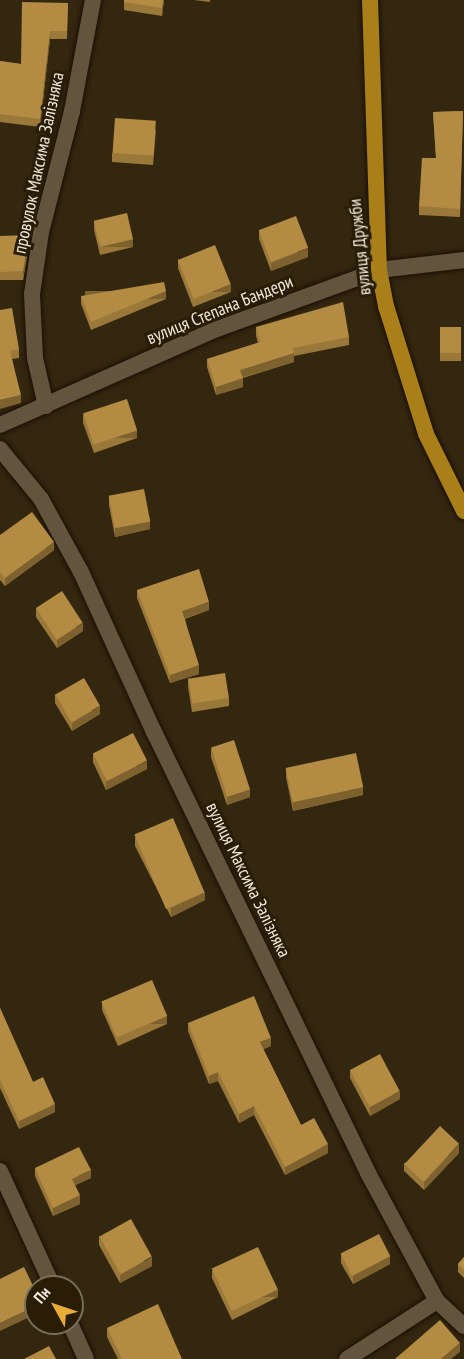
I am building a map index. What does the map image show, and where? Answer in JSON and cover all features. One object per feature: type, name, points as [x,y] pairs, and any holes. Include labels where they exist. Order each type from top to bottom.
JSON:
[{"type":"main road","name":"вулиця Дружби","points":[[370,0],[379,270],[386,306],[426,434],[464,511]]},
{"type":"street","name":"провулок Максима Залізняка","points":[[46,406],[35,358],[32,294],[41,232],[72,111],[93,0]]},
{"type":"street","name":"вулиця Степана Бандери","points":[[0,425],[217,329],[379,270],[464,260]]},
{"type":"street","name":"вулиця Максима Залізняка","points":[[0,449],[41,499],[81,572],[154,732],[368,1173],[437,1301],[464,1326]]},
{"type":"street","points":[[0,1171],[48,1275]]},
{"type":"street","points":[[347,1359],[437,1301]]},
{"type":"street","points":[[75,1335],[86,1359]]},
{"type":"building","points":[[124,0],[163,0],[162,8],[124,2]]},
{"type":"building","points":[[22,2],[68,3],[67,31],[50,31],[40,119],[0,114],[0,61],[21,64]]},
{"type":"building","points":[[463,111],[460,209],[419,206],[422,158],[436,158],[433,112]]},
{"type":"building","points":[[115,118],[156,121],[153,156],[113,153]]},
{"type":"building","points":[[127,213],[133,239],[100,247],[94,221]]},
{"type":"building","points":[[296,216],[308,248],[271,262],[259,230]]},
{"type":"building","points":[[29,235],[23,271],[0,272],[0,236]]},
{"type":"building","points":[[215,245],[231,284],[194,299],[178,260]]},
{"type":"building","points":[[164,282],[166,291],[91,322],[81,296]]},
{"type":"building","points":[[343,302],[349,337],[293,348],[294,353],[240,370],[243,378],[216,387],[207,359],[260,342],[256,327]]},
{"type":"building","points":[[12,308],[19,349],[10,351],[21,395],[0,400],[0,310]]},
{"type":"building","points":[[440,327],[461,327],[461,353],[440,353]]},
{"type":"building","points":[[127,399],[137,430],[93,445],[83,413]]},
{"type":"building","points":[[144,489],[150,521],[115,528],[109,496]]},
{"type":"building","points":[[32,512],[54,542],[5,578],[0,572],[0,535]]},
{"type":"building","points":[[199,569],[209,602],[182,611],[199,665],[170,675],[137,590]]},
{"type":"building","points":[[62,591],[83,623],[57,640],[36,608]]},
{"type":"building","points":[[225,673],[229,698],[192,703],[188,679]]},
{"type":"building","points":[[84,678],[100,706],[71,722],[55,694]]},
{"type":"building","points":[[133,733],[147,761],[107,781],[93,753]]},
{"type":"building","points":[[234,740],[250,789],[227,797],[211,747]]},
{"type":"building","points":[[356,753],[363,787],[293,802],[286,768]]},
{"type":"building","points":[[173,818],[205,893],[166,909],[134,834]]},
{"type":"building","points":[[152,980],[167,1016],[117,1037],[101,1001]]},
{"type":"building","points":[[254,996],[271,1038],[260,1042],[301,1125],[314,1118],[328,1144],[285,1167],[254,1106],[239,1114],[218,1072],[209,1076],[188,1023]]},
{"type":"building","points":[[0,1008],[33,1082],[43,1077],[55,1104],[19,1121],[0,1080]]},
{"type":"building","points":[[380,1054],[400,1091],[370,1107],[350,1070]]},
{"type":"building","points":[[440,1126],[459,1144],[424,1182],[405,1164]]},
{"type":"building","points":[[79,1147],[91,1170],[72,1179],[80,1195],[53,1208],[35,1168]]},
{"type":"building","points":[[131,1219],[152,1257],[120,1274],[100,1236]]},
{"type":"building","points":[[379,1234],[390,1256],[352,1276],[341,1254]]},
{"type":"building","points":[[258,1247],[278,1290],[232,1311],[212,1269]]},
{"type":"building","points":[[464,1257],[464,1270],[458,1264]]},
{"type":"building","points":[[24,1267],[28,1275],[24,1275],[24,1312],[0,1323],[0,1279]]},
{"type":"building","points":[[158,1304],[182,1359],[122,1359],[107,1328]]},
{"type":"building","points":[[440,1320],[460,1343],[441,1359],[395,1359]]},
{"type":"building","points":[[49,1346],[56,1359],[24,1359]]}]
